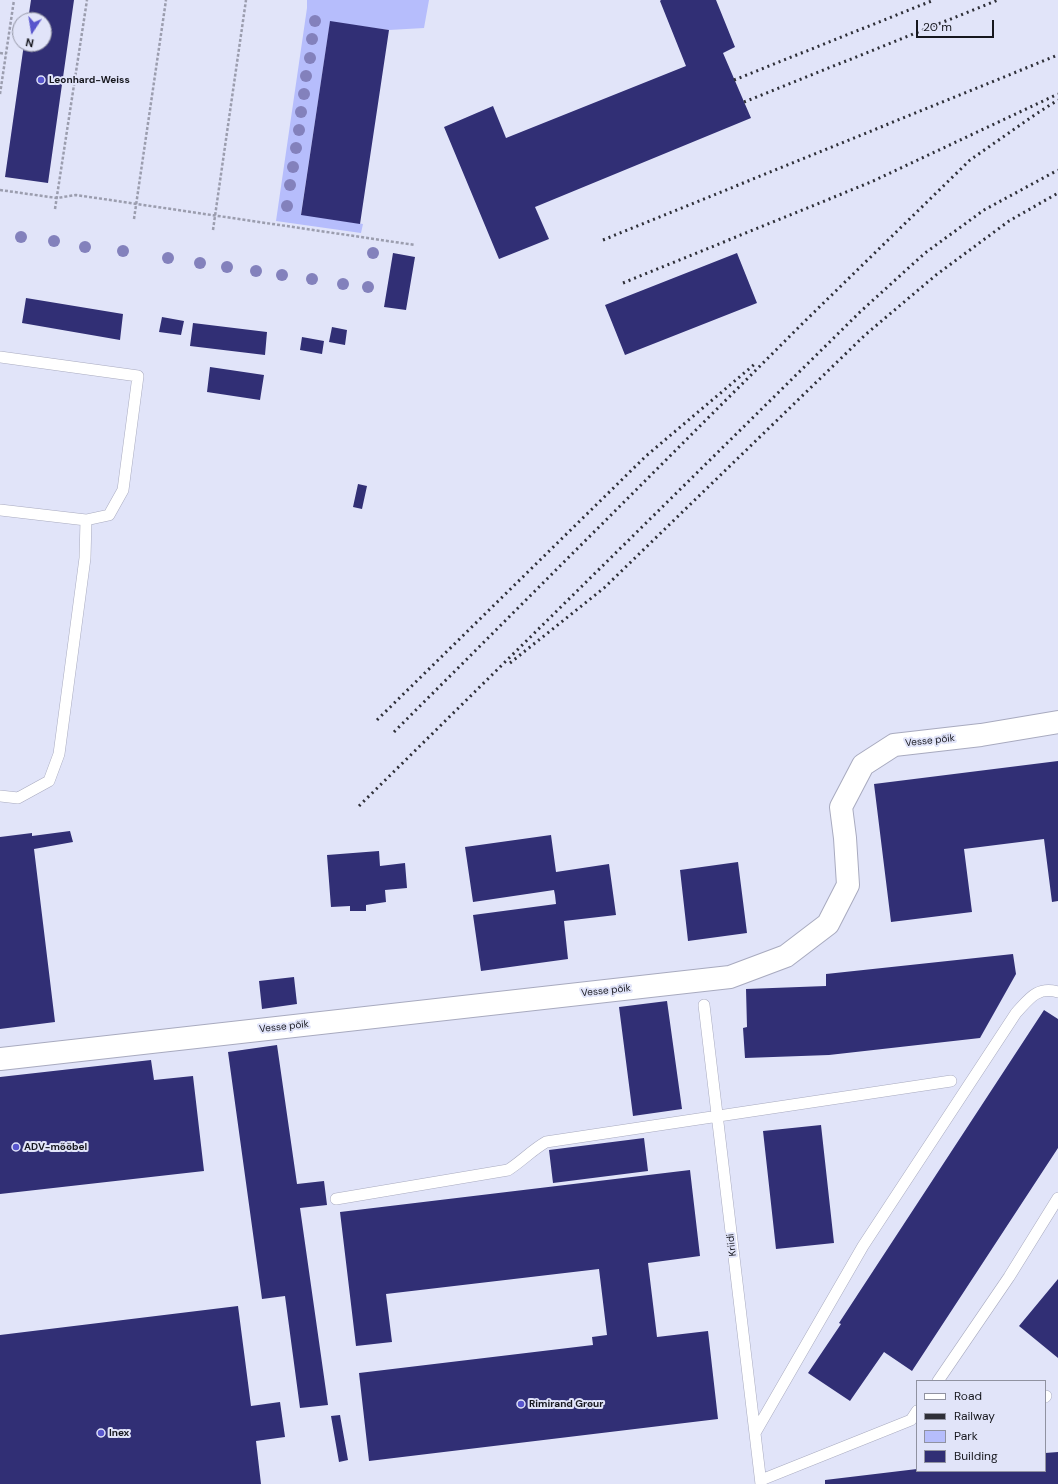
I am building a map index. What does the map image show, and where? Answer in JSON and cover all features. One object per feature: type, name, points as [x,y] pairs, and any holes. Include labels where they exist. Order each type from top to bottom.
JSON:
[{"type":"street","name":"Vesse põik","points":[[0,1059],[730,976],[786,956],[828,924],[848,885],[845,838],[841,807],[864,765],[894,745],[980,735],[1058,722]]},
{"type":"lane","points":[[0,358],[138,376],[123,490],[109,515],[86,520],[0,510]]},
{"type":"lane","points":[[0,796],[18,798],[49,781],[59,754],[85,558],[86,520]]},
{"type":"lane","points":[[755,1433],[863,1246],[1016,1013],[1035,993],[1051,990],[1058,992]]},
{"type":"lane","name":"Kriidi","points":[[704,1005],[761,1482]]},
{"type":"lane","points":[[336,1199],[508,1170],[520,1162],[533,1149],[546,1142],[951,1081]]},
{"type":"lane","points":[[939,1380],[1009,1277],[1058,1198]]},
{"type":"lane","points":[[761,1482],[915,1417]]},
{"type":"path","points":[[0,94],[14,0]]},
{"type":"path","points":[[56,209],[87,0]]},
{"type":"path","points":[[134,219],[166,0]]},
{"type":"path","points":[[213,230],[246,0]]},
{"type":"path","points":[[0,53],[6,54]]},
{"type":"path","points":[[0,190],[57,198],[76,195],[137,203],[415,245]]},
{"type":"green space","points":[[307,0],[429,0],[424,28],[389,30],[330,22],[301,214],[363,224],[361,233],[276,221]]},
{"type":"building","points":[[31,0],[74,0],[48,183],[5,177],[23,52],[52,52],[52,12],[29,12]]},
{"type":"building","points":[[716,0],[735,47],[723,53],[751,118],[535,207],[549,239],[499,259],[444,127],[493,106],[506,138],[686,66],[660,1]]},
{"type":"building","points":[[330,21],[389,30],[360,224],[301,215]]},
{"type":"building","points":[[393,253],[415,257],[406,310],[384,307]]},
{"type":"building","points":[[737,253],[757,303],[625,355],[605,305]]},
{"type":"building","points":[[26,298],[123,314],[120,340],[22,323]]},
{"type":"building","points":[[162,317],[184,321],[181,335],[159,332]]},
{"type":"building","points":[[193,323],[267,332],[265,355],[190,346]]},
{"type":"building","points":[[332,327],[347,330],[345,345],[329,342]]},
{"type":"building","points":[[302,337],[324,341],[322,354],[300,350]]},
{"type":"building","points":[[210,367],[264,375],[260,400],[207,392]]},
{"type":"building","points":[[358,484],[367,486],[362,509],[353,507]]},
{"type":"building","points":[[1058,761],[1058,901],[1052,902],[1044,839],[964,849],[972,912],[891,922],[874,784]]},
{"type":"building","points":[[70,831],[73,842],[34,849],[55,1022],[0,1029],[0,837],[32,833],[32,836]]},
{"type":"building","points":[[551,835],[556,872],[609,864],[616,915],[564,921],[568,959],[481,971],[473,915],[556,904],[555,895],[554,890],[473,902],[465,847]]},
{"type":"building","points":[[379,851],[380,866],[405,863],[407,888],[385,890],[386,902],[366,905],[366,911],[350,911],[350,906],[331,907],[327,855]]},
{"type":"building","points":[[738,862],[747,933],[688,941],[680,870]]},
{"type":"building","points":[[1013,954],[1016,974],[980,1038],[829,1055],[745,1058],[743,1028],[747,1027],[746,989],[826,986],[826,974]]},
{"type":"building","points":[[294,977],[297,1004],[262,1009],[259,981]]},
{"type":"building","points":[[667,1001],[682,1109],[633,1116],[619,1007]]},
{"type":"building","points":[[1044,1010],[1058,1019],[1058,1148],[912,1371],[884,1352],[850,1401],[808,1373],[841,1324],[839,1323]]},
{"type":"building","points":[[277,1045],[297,1184],[324,1181],[327,1205],[300,1208],[328,1405],[300,1408],[285,1296],[262,1299],[228,1052]]},
{"type":"building","points":[[151,1060],[154,1080],[193,1076],[204,1171],[0,1194],[0,1077]]},
{"type":"building","points":[[821,1125],[834,1243],[776,1249],[763,1131]]},
{"type":"building","points":[[644,1138],[648,1171],[553,1183],[549,1150]]},
{"type":"building","points":[[690,1170],[700,1256],[648,1263],[657,1337],[708,1331],[718,1419],[369,1461],[359,1373],[593,1345],[592,1337],[607,1335],[599,1269],[386,1294],[392,1342],[356,1346],[340,1212]]},
{"type":"building","points":[[1058,1279],[1058,1358],[1019,1326]]},
{"type":"building","points":[[238,1306],[251,1406],[280,1402],[285,1437],[256,1441],[261,1484],[0,1484],[0,1335]]},
{"type":"building","points":[[340,1415],[348,1460],[339,1462],[331,1416]]},
{"type":"building","points":[[1058,1452],[1058,1484],[825,1484],[825,1480],[916,1469],[916,1472],[1046,1472],[1046,1453]]},
{"type":"railway","points":[[734,80],[934,0]]},
{"type":"railway","points":[[744,102],[998,0]]},
{"type":"railway","points":[[603,240],[1058,55]]},
{"type":"railway","points":[[623,283],[871,182],[1058,94]]},
{"type":"railway","points":[[394,732],[803,323],[970,160],[1058,100]]},
{"type":"railway","points":[[359,806],[860,312],[925,253],[984,210],[1058,170]]},
{"type":"railway","points":[[510,663],[604,588],[865,335],[936,275],[1009,221],[1058,193]]},
{"type":"railway","points":[[377,720],[646,456],[756,363]]},
{"type":"place","name":"Leonhard-Weiss","points":[[41,80]]},
{"type":"place","name":"ADV-mööbel","points":[[16,1147]]},
{"type":"place","name":"Rimirand Grour","points":[[521,1404]]},
{"type":"place","name":"Inex","points":[[101,1433]]}]
